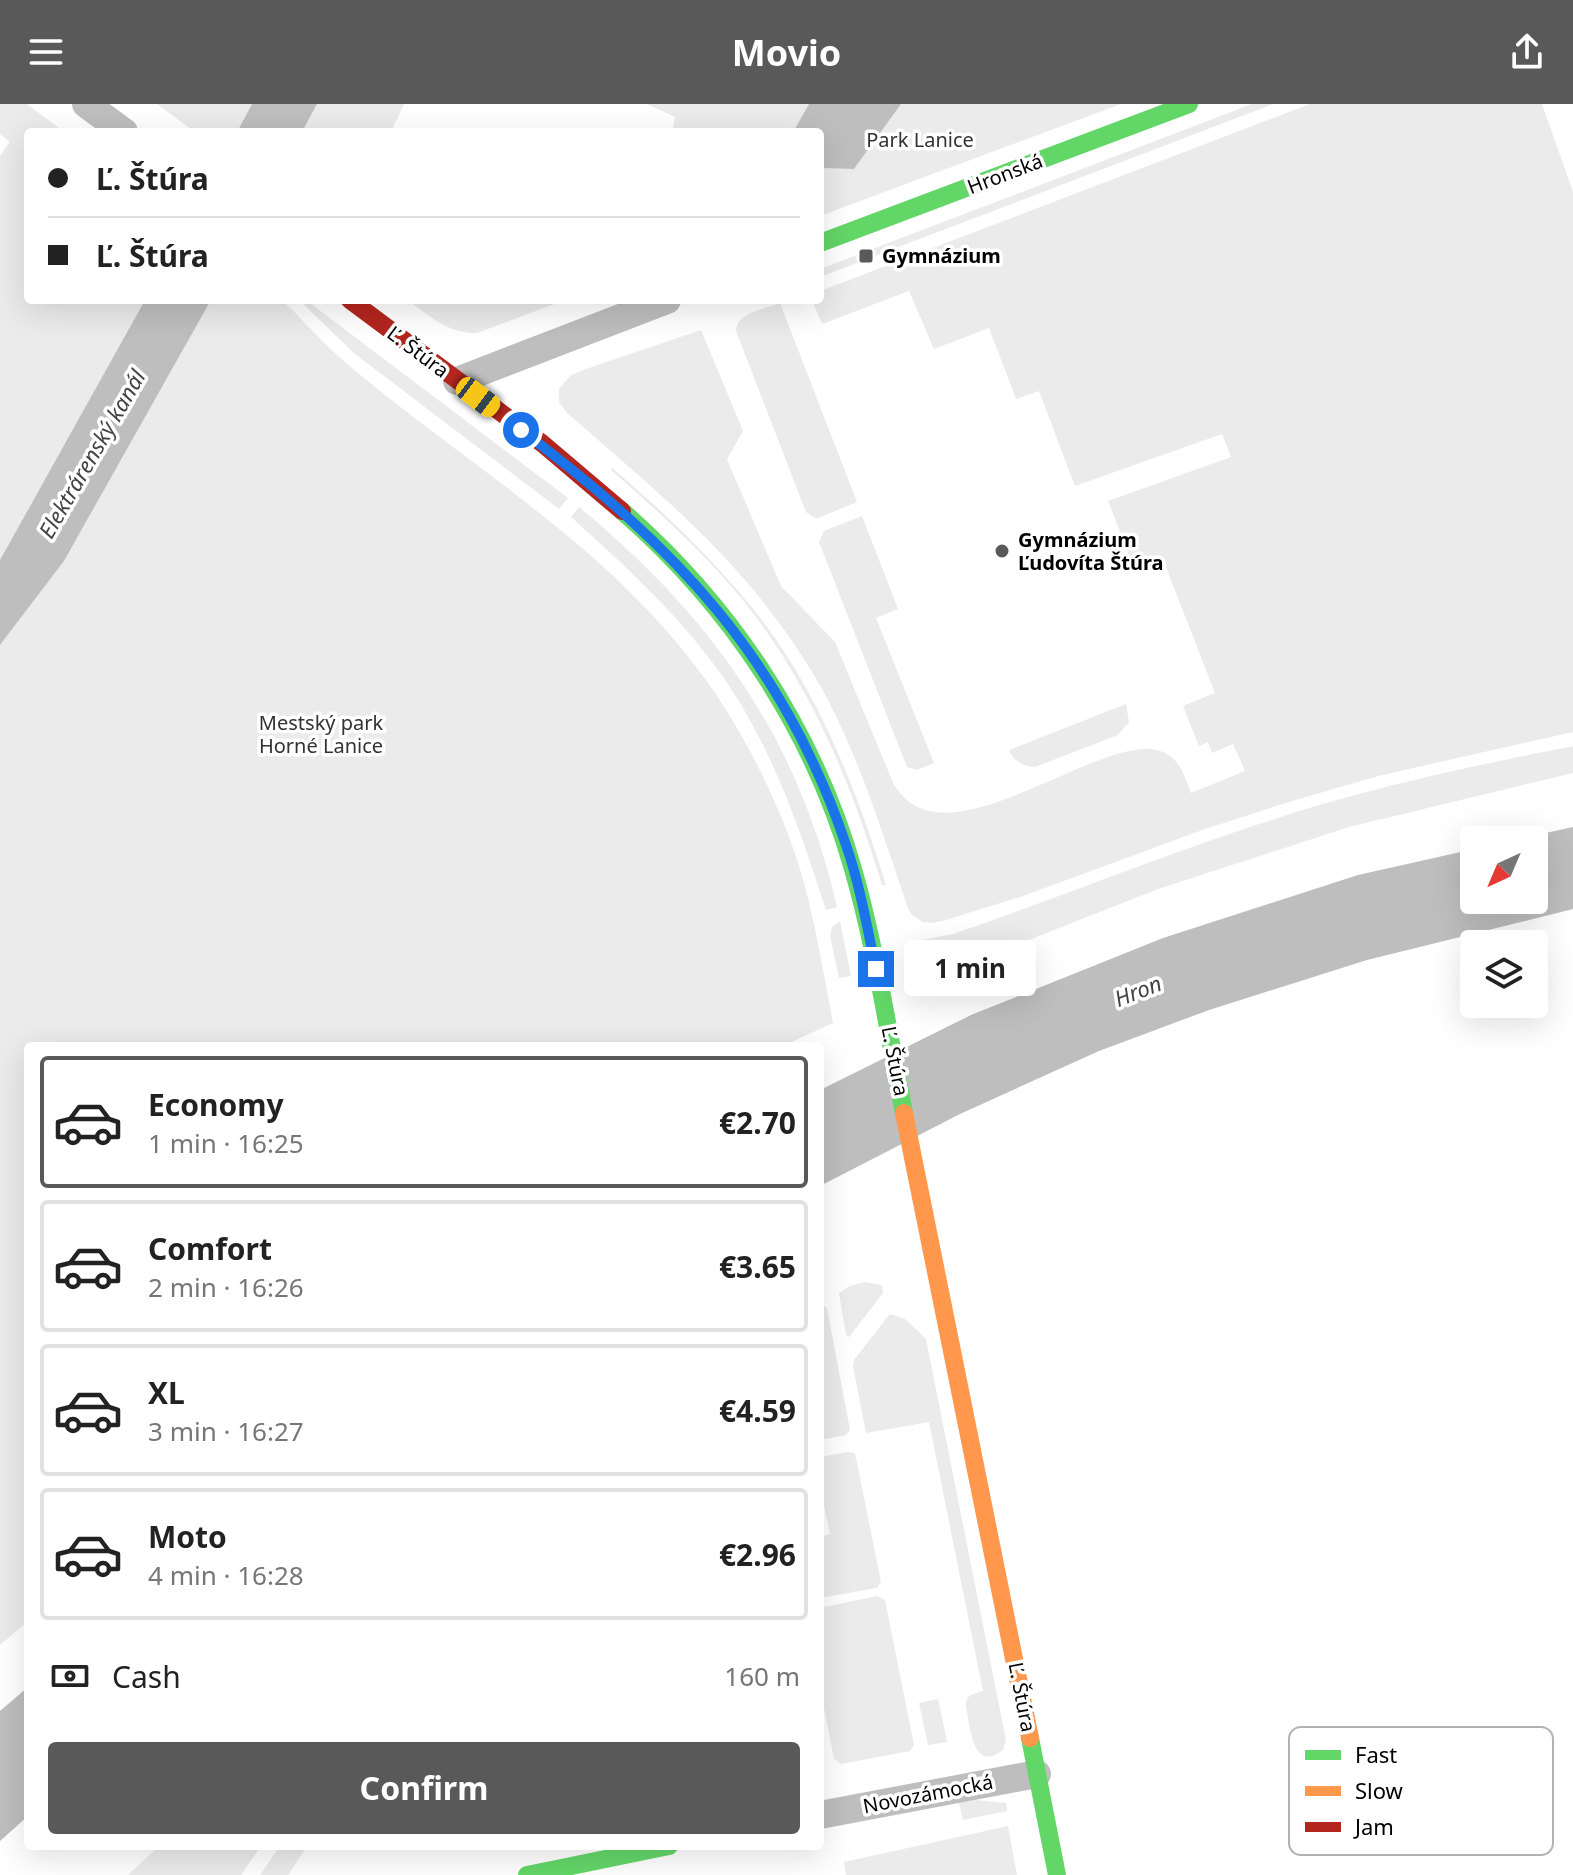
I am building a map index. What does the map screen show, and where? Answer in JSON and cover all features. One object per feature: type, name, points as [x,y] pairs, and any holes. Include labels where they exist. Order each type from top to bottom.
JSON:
[{"type":"street","points":[[86,104],[119,128]]},
{"type":"street","name":"Hronská","points":[[824,241],[1189,104]]},
{"type":"street","name":"Ľ. Štúra","points":[[355,304],[590,482],[677,563],[717,607],[754,656],[792,721],[825,788],[852,866],[876,969],[1057,1875]]},
{"type":"street","points":[[457,381],[657,304]]},
{"type":"street","name":"Novozámocká","points":[[824,1814],[1037,1774]]},
{"type":"street","points":[[527,1875],[649,1850]]},
{"type":"green space","points":[[0,104],[27,104],[59,128],[24,128],[24,304],[143,304],[0,560],[0,156],[10,142],[0,134]]},
{"type":"green space","points":[[157,104],[252,104],[239,128],[190,128]]},
{"type":"green space","points":[[317,104],[404,104],[393,128],[304,128]]},
{"type":"green space","points":[[647,104],[809,104],[795,128],[673,128],[675,117]]},
{"type":"green space","name":"Park Lanice","points":[[901,104],[1121,104],[824,215],[824,168],[854,169]]},
{"type":"green space","points":[[1252,104],[1273,104],[824,275],[824,267]]},
{"type":"green space","points":[[1310,104],[1542,104],[1573,192],[1573,732],[1382,775],[1292,801],[1205,829],[1023,896],[946,920],[923,922],[908,908],[853,754],[809,667],[783,629],[728,561],[667,501],[567,413],[559,402],[559,389],[570,376],[583,370],[701,330],[743,431],[727,459],[781,586],[835,642],[894,785],[912,804],[944,813],[977,808],[1120,753],[1148,749],[1170,756],[1178,764],[1191,793],[1245,771],[1233,744],[1212,753],[1208,742],[1199,746],[1183,706],[1215,693],[1162,557],[1134,568],[1108,501],[1231,457],[1222,434],[1075,486],[1039,391],[1016,399],[989,328],[934,349],[909,291],[822,324],[814,304],[824,304],[824,289]]},
{"type":"green space","name":"Mestský park Horné Lanice","points":[[209,304],[286,304],[347,364],[569,537],[620,582],[668,632],[712,688],[750,751],[791,841],[808,898],[833,1023],[792,1042],[24,1042],[24,1624],[0,1645],[0,645],[64,561]]},
{"type":"green space","points":[[303,304],[311,304],[568,498],[559,509],[355,354]]},
{"type":"green space","points":[[413,304],[554,304],[477,333],[457,331]]},
{"type":"green space","points":[[780,304],[857,502],[818,518],[806,512],[736,331],[741,320],[759,310]]},
{"type":"green space","points":[[612,468],[704,554],[777,641],[833,741],[862,812],[886,885],[882,885],[859,814],[831,745],[777,648],[756,617],[706,558]]},
{"type":"green space","points":[[579,507],[670,592],[709,637],[743,684],[799,788],[837,907],[826,910],[781,784],[734,694],[699,645],[665,607],[571,517]]},
{"type":"green space","points":[[862,516],[898,609],[876,618],[934,763],[917,770],[907,767],[819,542],[824,531]]},
{"type":"green space","points":[[1126,704],[1129,722],[1118,735],[1035,767],[1019,763],[1009,750]]},
{"type":"green space","points":[[1573,746],[1573,773],[1349,827],[1158,889],[929,982],[916,941],[953,934],[1290,814],[1430,776]]},
{"type":"green space","points":[[840,921],[851,976],[839,978],[830,936],[832,927]]},
{"type":"green space","points":[[865,1282],[882,1285],[883,1293],[849,1337],[846,1335],[839,1293]]},
{"type":"green space","points":[[824,1306],[827,1308],[850,1430],[846,1435],[824,1439]]},
{"type":"green space","points":[[890,1314],[905,1319],[926,1339],[1006,1740],[1003,1750],[993,1756],[979,1752],[969,1725],[967,1699],[983,1691],[929,1422],[866,1433],[854,1360]]},
{"type":"green space","points":[[855,1453],[881,1582],[877,1588],[824,1597],[824,1536],[830,1534],[824,1505],[824,1456]]},
{"type":"green space","points":[[877,1596],[885,1600],[914,1745],[910,1751],[841,1764],[834,1759],[824,1708],[824,1607]]},
{"type":"green space","points":[[938,1699],[947,1742],[928,1745],[919,1703]]},
{"type":"green space","points":[[976,1800],[1006,1803],[1007,1811],[963,1820],[959,1803]]},
{"type":"green space","points":[[1008,1826],[1017,1875],[846,1875],[844,1862]]},
{"type":"green space","points":[[155,1850],[258,1850],[241,1875],[128,1875]]},
{"type":"green space","points":[[277,1850],[304,1850],[288,1875],[260,1875]]},
{"type":"water","points":[[252,104],[317,104],[304,128],[239,128]]},
{"type":"water","points":[[809,104],[901,104],[854,169],[824,168],[824,128],[795,128]]},
{"type":"water","name":"Elektrárenský kanál","points":[[143,304],[209,304],[64,561],[0,645],[0,560]]},
{"type":"water","name":"Hron","points":[[1573,827],[1573,909],[1488,930],[1460,930],[1460,937],[1367,960],[1209,1010],[1099,1051],[960,1114],[824,1184],[824,1088],[971,1015],[1163,938],[1358,875],[1460,852],[1460,914],[1548,914],[1548,833]]},
{"type":"water","points":[[24,1690],[24,1820],[0,1841],[0,1711]]},
{"type":"traffic: fast","points":[[824,241],[1189,104]]},
{"type":"traffic: fast","points":[[622,511],[662,548],[732,629],[791,719],[815,767],[836,817],[861,899],[904,1113]]},
{"type":"traffic: fast","points":[[1030,1738],[1057,1875]]},
{"type":"traffic: fast","points":[[527,1875],[649,1850]]},
{"type":"traffic: slow","points":[[904,1113],[1030,1738]]},
{"type":"traffic: jam","points":[[355,304],[543,444],[622,511]]},
{"type":"place","name":"Gymnázium","points":[[866,256]]},
{"type":"place","name":"Gymnázium Ľudovíta Štúra","points":[[1002,551]]},
{"type":"route","points":[[521,430],[590,482],[677,563],[717,607],[754,656],[799,734],[825,788],[851,861],[876,969]]}]
